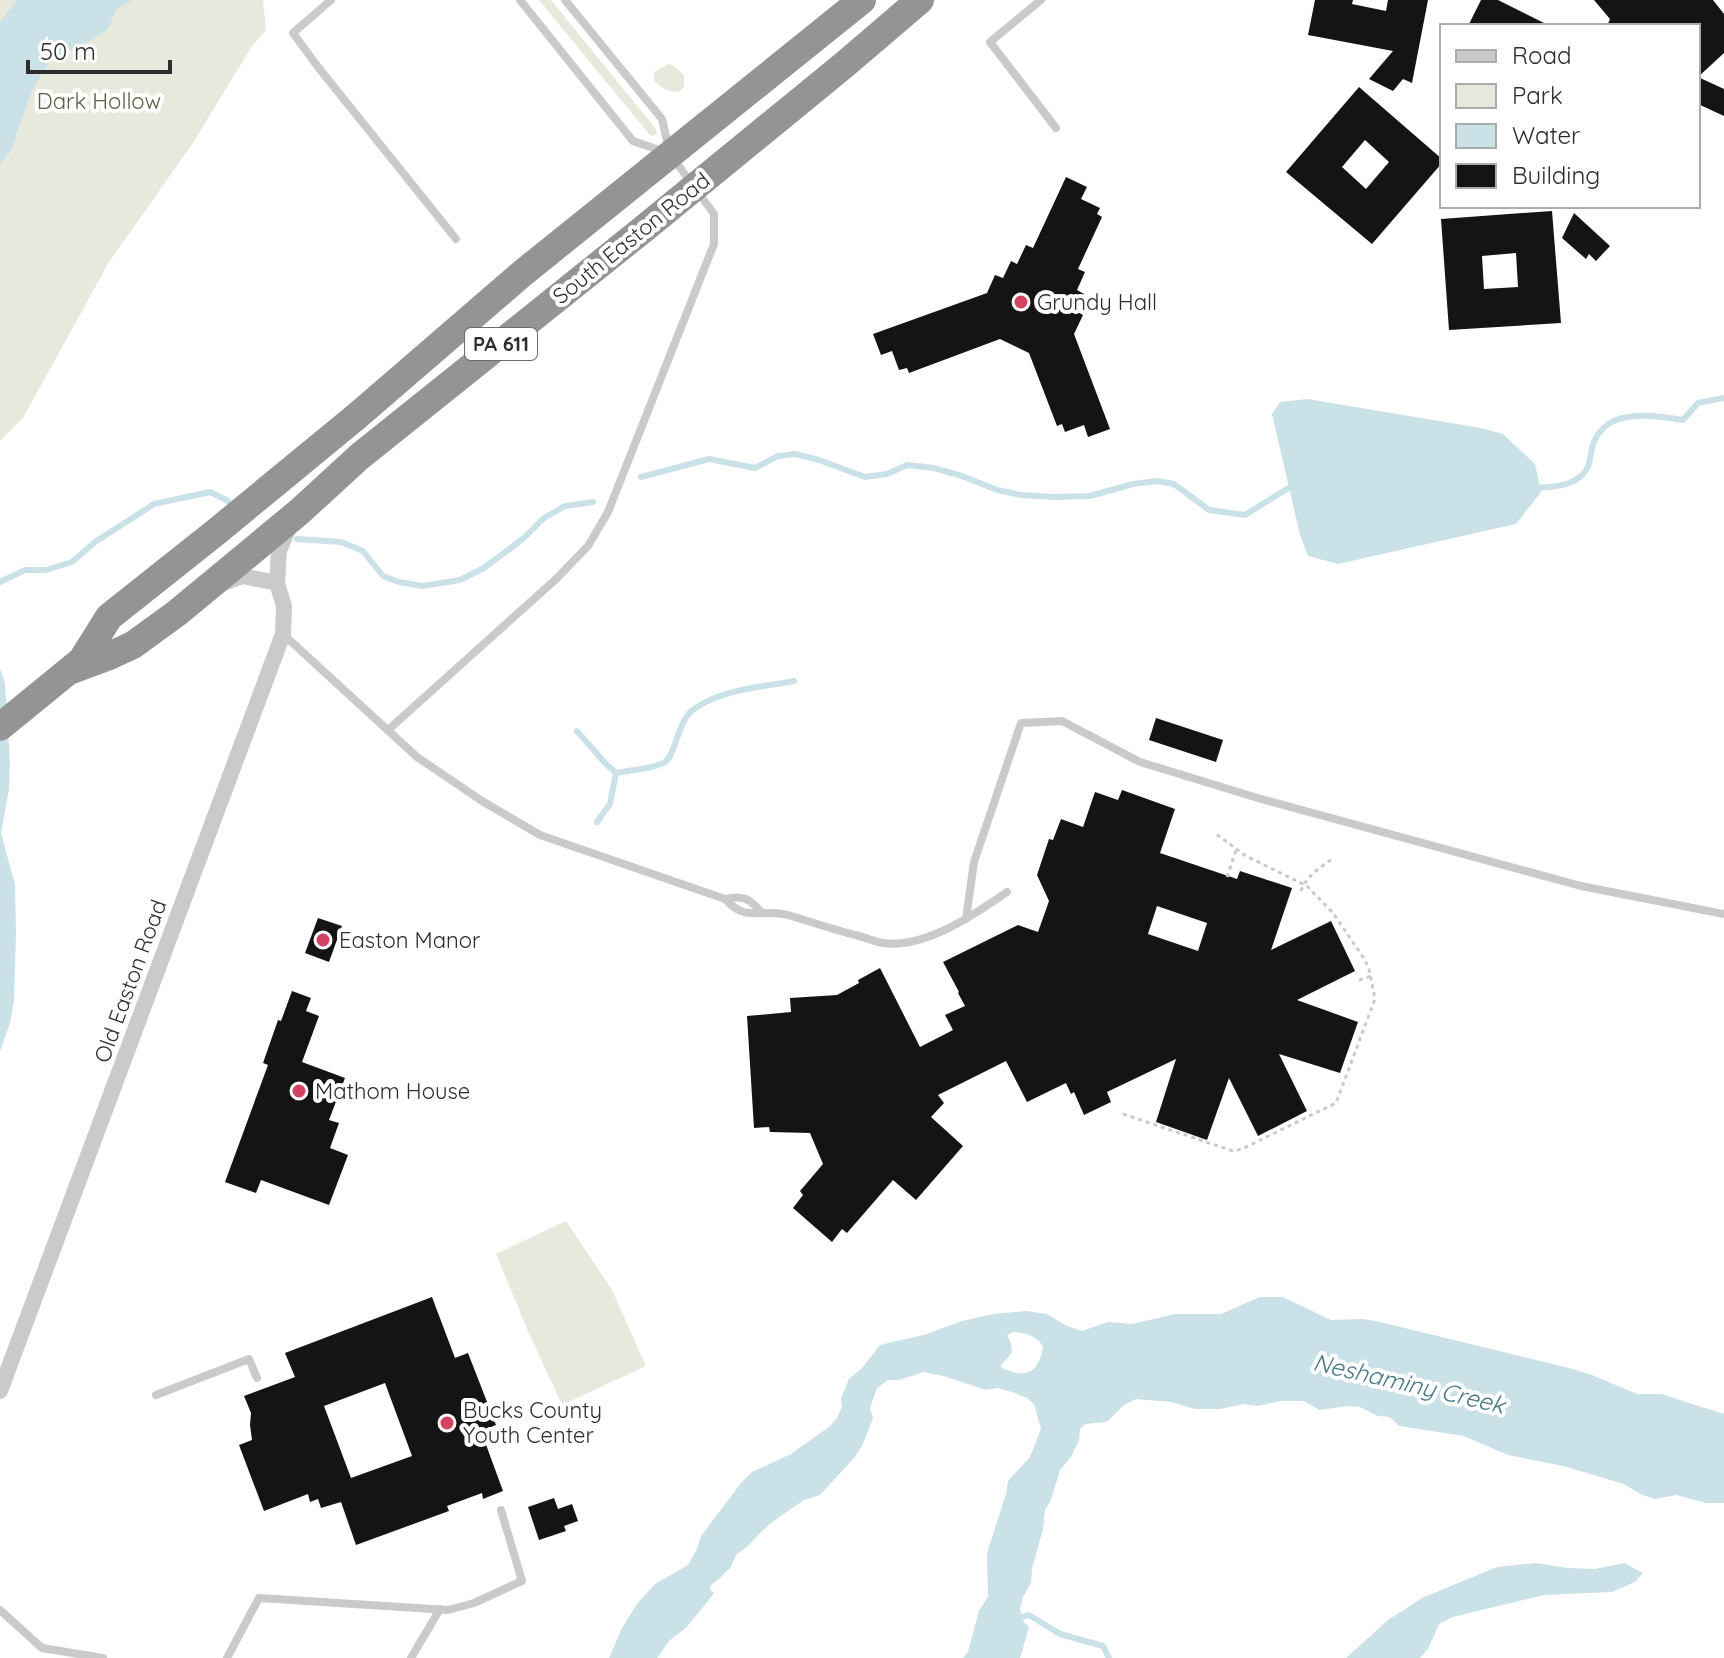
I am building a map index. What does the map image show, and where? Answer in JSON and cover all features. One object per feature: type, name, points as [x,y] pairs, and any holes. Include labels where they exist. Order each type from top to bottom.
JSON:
[{"type":"highway","name":"South Easton Road","points":[[0,727],[82,660],[109,617],[357,416],[524,272],[862,0]]},
{"type":"highway","name":"South Easton Road","points":[[72,670],[133,645],[177,613],[299,512],[359,457],[920,0]]},
{"type":"street","name":"Old Easton Road","points":[[0,1391],[283,634],[284,606],[277,583],[279,551],[285,533],[299,512]]},
{"type":"street","points":[[196,596],[242,576],[277,583]]},
{"type":"lane","points":[[331,0],[293,33],[456,239]]},
{"type":"lane","points":[[520,0],[633,141],[670,154]]},
{"type":"lane","points":[[388,730],[555,580],[588,546],[608,512],[714,244],[714,214],[670,154],[662,119],[565,0]]},
{"type":"lane","points":[[1041,0],[990,42],[1056,128]]},
{"type":"lane","points":[[283,634],[417,757],[540,835],[725,899],[738,896],[751,901],[761,912],[783,914],[883,943],[911,943],[966,919],[1007,892]]},
{"type":"lane","points":[[966,919],[974,862],[1021,723],[1051,721],[1064,722],[1140,762],[1261,799],[1581,886],[1724,914]]},
{"type":"lane","points":[[156,1395],[249,1359],[257,1378]]},
{"type":"lane","points":[[227,1658],[259,1598],[448,1610],[474,1603],[522,1581],[501,1510]]},
{"type":"lane","points":[[411,1658],[440,1609]]},
{"type":"lane","points":[[0,1610],[53,1658]]},
{"type":"lane","points":[[42,1648],[103,1658]]},
{"type":"path","points":[[1123,1114],[1233,1151],[1242,1149],[1338,1100],[1375,999],[1365,960],[1333,913],[1304,884],[1260,863],[1216,834]]},
{"type":"path","points":[[1227,877],[1237,849]]},
{"type":"path","points":[[1301,891],[1309,877],[1332,859]]},
{"type":"path","points":[[1359,980],[1371,976]]},
{"type":"path","points":[[1337,1079],[1344,1082]]},
{"type":"green space","name":"Dark Hollow","points":[[0,0],[263,0],[266,30],[252,46],[193,143],[109,262],[23,418],[0,441]]},
{"type":"green space","points":[[539,0],[551,0],[657,134],[649,134]]},
{"type":"green space","points":[[668,64],[684,75],[684,87],[680,91],[666,90],[654,80],[654,72]]},
{"type":"green space","points":[[566,1221],[612,1290],[646,1366],[562,1405],[496,1254]]},
{"type":"water","points":[[17,0],[133,0],[117,8],[108,29],[52,58],[32,90],[11,150],[0,164],[0,22]]},
{"type":"water","points":[[1308,399],[1503,434],[1535,464],[1541,492],[1516,524],[1338,564],[1308,556],[1300,535],[1272,414],[1280,402]]},
{"type":"water","points":[[0,669],[5,683],[10,762],[9,789],[1,833],[15,885],[16,933],[14,1000],[0,1051]]},
{"type":"water","name":"Neshaminy Creek","points":[[1260,1297],[1283,1297],[1331,1320],[1376,1321],[1573,1369],[1637,1394],[1661,1394],[1724,1414],[1724,1503],[1706,1503],[1676,1495],[1655,1499],[1624,1484],[1563,1466],[1508,1455],[1464,1436],[1399,1426],[1390,1417],[1378,1416],[1360,1407],[1320,1410],[1303,1401],[1280,1401],[1258,1406],[1244,1404],[1220,1409],[1195,1409],[1171,1402],[1136,1399],[1124,1405],[1107,1422],[1085,1424],[1080,1429],[1079,1440],[1071,1457],[1060,1470],[1045,1510],[1031,1583],[1020,1609],[1023,1621],[1029,1627],[1020,1658],[963,1658],[968,1652],[979,1611],[988,1597],[987,1553],[1008,1481],[1030,1457],[1041,1429],[1034,1404],[1027,1398],[998,1388],[986,1390],[924,1372],[888,1380],[877,1388],[870,1408],[873,1418],[855,1457],[820,1495],[804,1500],[775,1520],[736,1555],[730,1568],[710,1586],[714,1592],[712,1596],[657,1658],[609,1658],[637,1604],[655,1584],[688,1565],[701,1536],[741,1483],[752,1472],[791,1454],[837,1418],[849,1379],[880,1345],[927,1334],[962,1321],[1026,1311],[1047,1314],[1082,1331],[1108,1322],[1132,1324],[1175,1314],[1221,1314]],"holes":[[[1013,1332],[1033,1337],[1043,1346],[1035,1368],[1025,1373],[1011,1371],[1001,1365],[1012,1353],[1007,1335]]]},
{"type":"water","points":[[1536,1563],[1595,1569],[1624,1563],[1643,1573],[1635,1582],[1612,1592],[1544,1595],[1453,1617],[1439,1624],[1428,1649],[1420,1658],[1346,1658],[1388,1620],[1422,1598],[1497,1567]]},
{"type":"building","points":[[1315,0],[1353,0],[1352,4],[1386,11],[1388,0],[1428,0],[1412,83],[1403,79],[1393,91],[1369,79],[1393,51],[1308,35]]},
{"type":"building","points":[[1481,0],[1498,0],[1546,24],[1469,24]]},
{"type":"building","points":[[1594,0],[1713,0],[1724,14],[1724,53],[1700,75],[1700,24],[1608,24],[1610,19]]},
{"type":"building","points":[[1700,78],[1724,89],[1724,116],[1700,105]]},
{"type":"building","points":[[1359,87],[1440,157],[1440,165],[1372,244],[1286,172]],"holes":[[[1365,140],[1389,162],[1366,189],[1342,167]]]},
{"type":"building","name":"Grundy Hall","points":[[1066,177],[1087,187],[1081,199],[1100,208],[1097,214],[1102,217],[1078,269],[1085,272],[1077,290],[1084,294],[1076,311],[1083,315],[1074,334],[1110,429],[1088,437],[1084,425],[1065,432],[1062,424],[1057,426],[1029,353],[1000,339],[909,373],[907,368],[899,370],[892,351],[881,355],[873,334],[987,293],[995,275],[1003,278],[1011,261],[1017,264],[1026,245],[1033,248]]},
{"type":"building","points":[[1552,211],[1561,323],[1449,330],[1441,219]],"holes":[[[1516,253],[1518,287],[1484,289],[1482,256]]]},
{"type":"building","points":[[1574,213],[1610,246],[1596,261],[1589,254],[1586,259],[1562,238]]},
{"type":"building","points":[[1156,718],[1223,740],[1216,762],[1149,740]]},
{"type":"building","points":[[1122,790],[1175,809],[1160,853],[1237,879],[1240,871],[1292,888],[1271,950],[1331,921],[1355,971],[1297,1000],[1358,1022],[1340,1073],[1279,1054],[1307,1111],[1258,1136],[1229,1078],[1207,1140],[1156,1122],[1176,1059],[1107,1092],[1111,1102],[1084,1115],[1074,1092],[1071,1094],[1066,1083],[1027,1102],[1006,1061],[938,1095],[944,1103],[931,1117],[963,1146],[916,1200],[893,1180],[847,1233],[842,1229],[832,1242],[793,1208],[803,1195],[800,1191],[823,1164],[810,1133],[770,1132],[769,1127],[754,1128],[747,1016],[791,1012],[790,998],[837,995],[880,968],[920,1047],[953,1030],[945,1015],[965,1006],[943,962],[1018,925],[1038,932],[1049,901],[1037,875],[1049,839],[1053,840],[1061,819],[1083,827],[1095,792],[1118,800]],"holes":[[[1157,906],[1207,923],[1198,951],[1148,934]]]},
{"type":"building","name":"Easton Manor","points":[[318,918],[342,926],[329,962],[305,953]]},
{"type":"building","name":"Mathom House","points":[[292,991],[311,998],[306,1011],[319,1016],[302,1062],[345,1078],[329,1120],[339,1123],[330,1148],[348,1155],[329,1205],[261,1180],[256,1193],[225,1182],[268,1065],[263,1063],[278,1020],[281,1021]]},
{"type":"building","name":"Bucks County Youth Center","points":[[432,1297],[455,1358],[468,1353],[496,1425],[481,1431],[503,1491],[483,1499],[482,1493],[447,1506],[449,1511],[356,1545],[341,1502],[321,1508],[318,1499],[310,1502],[308,1494],[264,1511],[239,1445],[252,1440],[251,1413],[244,1396],[295,1377],[285,1353]],"holes":[[[385,1383],[412,1456],[351,1478],[324,1406]]]},
{"type":"building","points":[[554,1498],[558,1509],[572,1504],[578,1521],[564,1526],[566,1531],[539,1540],[528,1507]]},
{"type":"waterway","points":[[1534,488],[1565,484],[1581,476],[1588,467],[1598,435],[1617,420],[1643,416],[1683,420],[1698,403],[1724,398]]},
{"type":"waterway","points":[[641,477],[709,459],[755,468],[778,456],[795,454],[865,477],[887,474],[907,465],[934,468],[1021,495],[1090,496],[1157,481],[1174,484],[1209,510],[1245,515],[1295,484]]},
{"type":"waterway","points":[[0,582],[25,570],[46,570],[72,562],[95,542],[154,504],[210,492],[228,501]]},
{"type":"waterway","points":[[297,539],[341,542],[363,551],[383,576],[422,586],[460,580],[484,568],[524,538],[544,518],[565,506],[593,502]]},
{"type":"waterway","points":[[616,773],[665,762],[688,714],[705,702],[742,690],[794,681]]},
{"type":"waterway","points":[[577,731],[616,773],[610,804],[597,822]]},
{"type":"waterway","points":[[1016,1619],[1029,1615],[1060,1634],[1103,1646],[1109,1658]]},
{"type":"place","name":"Grundy Hall","points":[[1021,302]]},
{"type":"place","name":"Easton Manor","points":[[323,940]]},
{"type":"place","name":"Mathom House","points":[[299,1091]]},
{"type":"place","name":"Bucks County Youth Center","points":[[447,1423]]}]
